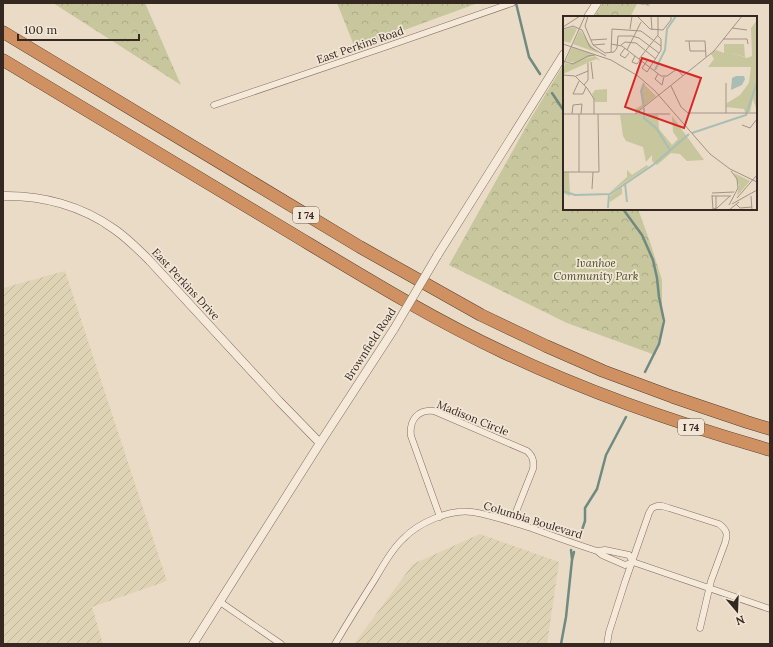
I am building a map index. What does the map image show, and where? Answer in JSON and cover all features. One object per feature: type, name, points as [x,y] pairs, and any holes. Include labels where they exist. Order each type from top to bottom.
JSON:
[{"type":"highway","name":"I 74","points":[[3,32],[360,248],[481,314],[546,346],[603,370],[681,400],[770,429]]},
{"type":"highway","name":"I 74","points":[[3,60],[339,262],[445,323],[520,360],[630,406],[714,434],[770,450]]},
{"type":"street","points":[[589,16],[597,3]]},
{"type":"street","name":"East Perkins Road","points":[[214,105],[509,4]]},
{"type":"street","name":"Brownfield Road","points":[[193,644],[320,442],[394,329],[437,256],[563,56]]},
{"type":"street","name":"East Perkins Drive","points":[[3,196],[39,198],[62,203],[83,211],[114,229],[149,260],[279,401],[320,442]]},
{"type":"street","name":"Madison Circle","points":[[440,517],[411,436],[410,429],[414,420],[419,414],[428,410],[434,411],[531,454],[534,462],[533,469],[512,522]]},
{"type":"street","points":[[606,644],[642,531],[649,513],[652,508],[657,506],[669,508],[719,524],[726,532],[727,537],[711,581],[700,628]]},
{"type":"street","name":"Columbia Boulevard","points":[[335,644],[385,562],[399,543],[414,529],[440,517],[456,513],[470,512],[487,515],[597,550],[605,550],[629,555],[632,562]]},
{"type":"street","name":"Columbia Boulevard","points":[[597,550],[602,555],[625,565],[632,562],[770,609]]},
{"type":"street","points":[[220,602],[281,644]]},
{"type":"shaded area","points":[[65,271],[167,581],[92,607],[103,644],[3,644],[3,288]]},
{"type":"shaded area","points":[[480,534],[559,562],[547,644],[354,644],[413,564]]},
{"type":"green space","points":[[53,3],[145,3],[181,85]]},
{"type":"green space","points":[[337,3],[478,3],[355,48]]},
{"type":"green space","points":[[603,3],[649,3],[650,6],[637,4],[631,16],[595,16]]},
{"type":"green space","name":"Ivanhoe Community Park","points":[[563,66],[563,210],[638,210],[662,280],[662,328],[655,355],[567,323],[449,265],[531,118]]},
{"type":"waterway","points":[[516,3],[529,57],[540,74]]},
{"type":"waterway","points":[[552,93],[563,110]]},
{"type":"waterway","points":[[624,210],[642,235],[653,260],[664,321],[659,344],[645,372]]},
{"type":"waterway","points":[[580,536],[585,521],[585,508],[597,489],[606,455],[626,417]]},
{"type":"waterway","points":[[571,550],[572,559]]},
{"type":"waterway","points":[[561,644],[574,552]]}]
